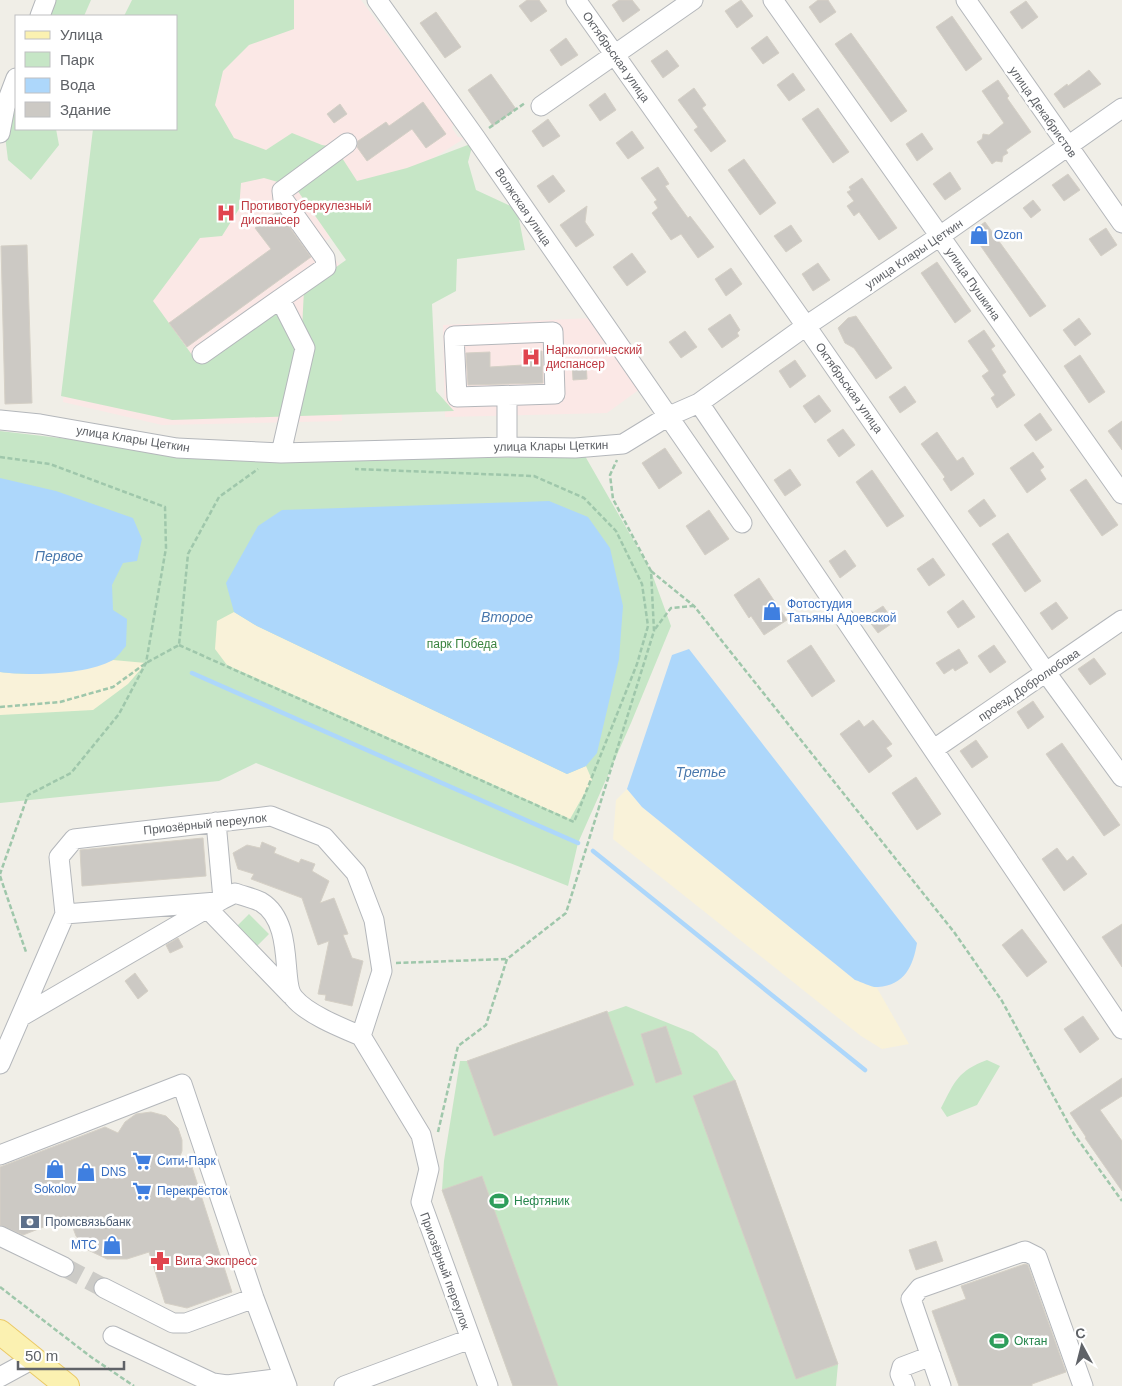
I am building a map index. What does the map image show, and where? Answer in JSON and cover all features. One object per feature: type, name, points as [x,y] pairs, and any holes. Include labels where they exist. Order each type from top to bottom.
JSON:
[{"type":"main road","points":[[0,1332],[67,1386]]},
{"type":"street","points":[[40,15],[46,0]]},
{"type":"street","name":"Волжская улица","points":[[377,0],[476,138],[742,523]]},
{"type":"street","name":"Октябрьская улица","points":[[576,0],[806,326],[1047,674],[1122,777]]},
{"type":"street","points":[[541,106],[693,0]]},
{"type":"street","name":"улица Пушкина","points":[[773,0],[1122,494]]},
{"type":"street","name":"улица Декабристов","points":[[966,0],[1122,223]]},
{"type":"street","points":[[0,133],[5,107],[15,81]]},
{"type":"street","name":"улица Клары Цеткин","points":[[0,420],[40,424],[177,448],[282,453],[507,447],[575,448],[623,444],[667,417],[699,403],[806,326],[1068,148],[1122,108]]},
{"type":"street","points":[[202,354],[326,266],[325,258],[283,199],[282,191],[347,143]]},
{"type":"street","points":[[280,299],[305,348],[282,453]]},
{"type":"street","points":[[553,332],[555,394],[506,396],[457,397],[454,336],[553,332]]},
{"type":"street","points":[[506,396],[507,447]]},
{"type":"street","points":[[699,403],[1122,1030]]},
{"type":"street","name":"проезд Добролюбова","points":[[934,749],[1047,674],[1122,620]]},
{"type":"street","name":"Приозёрный переулок","points":[[65,914],[59,857],[74,839],[270,816],[324,837],[356,873],[374,920],[382,971],[361,1036],[421,1135],[429,1169],[421,1202],[488,1386]]},
{"type":"street","points":[[215,903],[216,822]]},
{"type":"street","points":[[22,1016],[235,893],[261,902],[272,912],[278,923],[283,940],[288,984],[293,997]]},
{"type":"street","points":[[0,1064],[65,914],[217,902],[215,903],[293,997],[325,1020],[361,1036]]},
{"type":"street","points":[[0,1154],[182,1084],[254,1298],[285,1382],[226,1386],[213,1383],[113,1336]]},
{"type":"street","points":[[0,1236],[64,1266]]},
{"type":"street","points":[[941,1386],[911,1299],[920,1288],[1025,1251],[1038,1257],[1083,1386]]},
{"type":"street","points":[[104,1288],[173,1323],[186,1323],[254,1298]]},
{"type":"street","points":[[344,1386],[470,1339]]},
{"type":"street","points":[[905,1386],[900,1374],[902,1367],[931,1356]]},
{"type":"street","points":[[0,1377],[34,1359]]},
{"type":"path","points":[[476,138],[534,97],[541,106]]},
{"type":"path","points":[[623,444],[610,476],[613,499],[651,571],[694,606],[954,932],[1002,1001],[1074,1134],[1122,1201]]},
{"type":"path","points":[[0,457],[50,464],[165,507],[166,548],[146,663],[119,714],[71,774],[28,795],[0,875],[26,952]]},
{"type":"path","points":[[180,646],[188,554],[219,497],[261,466]]},
{"type":"path","points":[[180,646],[574,822],[637,664],[648,626],[642,584],[616,531],[584,498],[534,476],[348,469]]},
{"type":"path","points":[[651,571],[654,631]]},
{"type":"path","points":[[381,963],[507,958],[566,913],[654,631],[671,608],[694,606]]},
{"type":"path","points":[[0,707],[60,702],[113,688],[146,663],[180,646]]},
{"type":"path","points":[[436,1141],[458,1046],[486,1025],[507,958]]},
{"type":"path","points":[[0,1287],[91,1357],[134,1386]]},
{"type":"shaded area","name":"Противотуберкулезный диспансер","points":[[135,0],[361,0],[454,123],[452,128],[458,137],[465,138],[404,177],[407,182],[323,243],[344,271],[337,277],[342,421],[162,425],[63,402],[97,130],[178,130],[178,15],[173,15]]},
{"type":"shaded area","name":"Наркологический диспансер","points":[[591,318],[640,389],[607,413],[445,417],[443,325]]},
{"type":"green space","points":[[52,0],[91,0],[84,15],[49,15]]},
{"type":"green space","points":[[132,0],[294,0],[294,29],[249,45],[223,71],[215,105],[234,138],[266,150],[292,133],[322,145],[335,147],[357,181],[407,168],[473,143],[468,162],[476,190],[517,209],[525,250],[457,259],[456,291],[432,304],[436,391],[454,411],[172,420],[61,396],[93,130],[178,130],[178,15],[124,15]],"holes":[[[264,178],[295,187],[346,260],[304,290],[302,329],[291,304],[195,359],[153,301],[200,238],[222,236],[239,209],[241,183]]]},
{"type":"green space","points":[[15,99],[15,130],[56,130],[59,145],[31,180],[8,160],[5,136]]},
{"type":"green space","name":"парк Победa","points":[[0,431],[257,461],[585,456],[651,571],[671,626],[578,843],[568,886],[256,763],[219,781],[0,803]]},
{"type":"green space","points":[[249,914],[269,934],[256,947],[236,927]]},
{"type":"green space","name":"Нефтяник","points":[[626,1006],[693,1033],[717,1051],[735,1080],[838,1364],[836,1386],[513,1386],[442,1190],[444,1161],[460,1061],[467,1061]]},
{"type":"green space","points":[[987,1060],[1000,1066],[977,1105],[947,1117],[941,1108],[958,1078],[970,1068]]},
{"type":"sand","points":[[234,612],[257,626],[567,774],[586,766],[592,780],[570,819],[227,665],[215,649],[217,621]]},
{"type":"sand","points":[[113,660],[146,663],[128,684],[93,710],[0,715],[0,672],[29,674],[57,672]]},
{"type":"sand","points":[[627,789],[642,807],[855,980],[877,988],[909,1044],[882,1049],[861,1036],[613,839],[616,800]]},
{"type":"water","name":"Первое","points":[[0,478],[56,491],[133,518],[142,539],[137,561],[123,563],[112,585],[113,610],[127,619],[126,646],[113,660],[88,669],[58,673],[26,674],[0,672]]},
{"type":"water","name":"Второе","points":[[549,501],[588,517],[610,548],[623,606],[619,659],[597,753],[586,766],[567,774],[257,626],[234,612],[226,583],[258,526],[282,510]]},
{"type":"water","name":"Третье","points":[[689,649],[917,943],[910,967],[895,983],[876,987],[855,980],[642,807],[627,789],[672,655]]},
{"type":"building","points":[[527,0],[539,0],[547,11],[531,22],[519,6]]},
{"type":"building","points":[[619,0],[632,0],[640,10],[623,22],[612,5]]},
{"type":"building","points":[[741,0],[753,16],[737,28],[725,11]]},
{"type":"building","points":[[818,0],[828,0],[836,12],[820,23],[809,7]]},
{"type":"building","points":[[1026,1],[1038,17],[1022,29],[1010,12]]},
{"type":"building","points":[[436,12],[461,47],[445,58],[420,23]]},
{"type":"building","points":[[952,16],[982,59],[966,71],[936,27]]},
{"type":"building","points":[[851,33],[907,111],[891,122],[835,44]]},
{"type":"building","points":[[767,36],[779,53],[763,64],[751,48]]},
{"type":"building","points":[[566,38],[578,55],[561,66],[550,50]]},
{"type":"building","points":[[667,50],[679,66],[663,78],[651,61]]},
{"type":"building","points":[[1089,70],[1101,84],[1064,108],[1054,94]]},
{"type":"building","points":[[793,73],[805,90],[789,101],[777,85]]},
{"type":"building","points":[[491,74],[516,109],[493,126],[468,90]]},
{"type":"building","points":[[998,80],[1009,96],[1007,98],[1031,132],[1006,150],[1008,153],[1003,156],[1002,162],[996,161],[992,164],[977,142],[982,139],[983,134],[989,135],[1004,123],[982,91]]},
{"type":"building","points":[[694,88],[706,105],[702,108],[726,141],[711,152],[694,130],[698,127],[678,100]]},
{"type":"building","points":[[605,93],[616,110],[600,121],[589,105]]},
{"type":"building","points":[[423,102],[446,134],[426,148],[412,129],[367,161],[357,147],[358,141],[386,122],[389,126]]},
{"type":"building","points":[[340,104],[347,114],[334,123],[327,114]]},
{"type":"building","points":[[818,108],[849,152],[833,163],[802,119]]},
{"type":"building","points":[[548,119],[560,136],[543,147],[532,131]]},
{"type":"building","points":[[632,131],[644,148],[628,159],[616,143]]},
{"type":"building","points":[[922,133],[933,149],[917,161],[906,144]]},
{"type":"building","points":[[744,159],[776,203],[760,215],[728,170]]},
{"type":"building","points":[[658,167],[669,184],[665,186],[688,218],[690,216],[714,247],[698,258],[681,234],[671,240],[652,213],[658,208],[654,202],[657,200],[641,178]]},
{"type":"building","points":[[950,172],[961,189],[945,200],[933,184]]},
{"type":"building","points":[[1068,174],[1080,190],[1064,201],[1052,185]]},
{"type":"building","points":[[553,175],[565,191],[549,203],[537,186]]},
{"type":"building","points":[[862,178],[897,228],[879,240],[859,212],[854,216],[847,206],[854,201],[847,192],[851,190],[849,187]]},
{"type":"building","points":[[1033,200],[1041,210],[1031,218],[1023,208]]},
{"type":"building","points":[[587,206],[585,222],[594,235],[576,247],[560,225]]},
{"type":"building","points":[[278,211],[311,257],[187,347],[169,323],[271,249],[255,228]]},
{"type":"building","points":[[985,222],[1046,306],[1030,317],[971,232]]},
{"type":"building","points":[[791,225],[802,241],[786,252],[774,236]]},
{"type":"building","points":[[1106,228],[1117,245],[1101,256],[1089,239]]},
{"type":"building","points":[[27,245],[32,403],[5,404],[1,246]]},
{"type":"building","points":[[632,253],[646,272],[627,286],[613,267]]},
{"type":"building","points":[[937,262],[971,311],[955,323],[921,273]]},
{"type":"building","points":[[818,263],[830,280],[813,291],[802,274]]},
{"type":"building","points":[[731,268],[742,284],[726,296],[715,279]]},
{"type":"building","points":[[730,314],[740,330],[737,333],[739,336],[722,348],[708,329]]},
{"type":"building","points":[[856,316],[892,368],[876,379],[854,348],[845,343],[838,328],[848,318]]},
{"type":"building","points":[[1079,318],[1091,334],[1075,346],[1063,330]]},
{"type":"building","points":[[984,330],[995,346],[991,349],[1006,372],[1002,375],[1015,395],[997,408],[991,398],[995,395],[982,376],[989,371],[968,341]]},
{"type":"building","points":[[685,331],[697,347],[681,358],[669,342]]},
{"type":"building","points":[[542,351],[543,383],[468,385],[466,353],[490,352],[490,367],[523,365],[522,352]]},
{"type":"building","points":[[1080,355],[1105,392],[1089,403],[1064,366]]},
{"type":"building","points":[[795,360],[806,376],[790,388],[779,371]]},
{"type":"building","points":[[572,362],[586,362],[587,379],[573,380]]},
{"type":"building","points":[[905,386],[916,402],[900,413],[889,397]]},
{"type":"building","points":[[819,395],[831,411],[815,423],[803,406]]},
{"type":"building","points":[[1040,413],[1052,430],[1036,441],[1024,425]]},
{"type":"building","points":[[1122,421],[1122,450],[1108,431]]},
{"type":"building","points":[[843,429],[855,445],[839,457],[827,440]]},
{"type":"building","points":[[937,432],[957,461],[963,457],[974,474],[951,491],[943,479],[945,477],[921,444]]},
{"type":"building","points":[[665,448],[682,473],[659,489],[642,463]]},
{"type":"building","points":[[1033,452],[1044,467],[1040,470],[1046,479],[1027,493],[1010,468]]},
{"type":"building","points":[[790,469],[801,485],[785,496],[774,480]]},
{"type":"building","points":[[872,470],[904,516],[887,527],[856,482]]},
{"type":"building","points":[[1086,479],[1118,525],[1102,536],[1070,490]]},
{"type":"building","points":[[984,499],[996,516],[980,527],[968,511]]},
{"type":"building","points":[[709,510],[729,539],[705,555],[686,526]]},
{"type":"building","points":[[1008,533],[1041,581],[1025,592],[992,544]]},
{"type":"building","points":[[845,550],[856,566],[840,578],[829,561]]},
{"type":"building","points":[[933,558],[945,575],[929,586],[917,569]]},
{"type":"building","points":[[759,578],[787,620],[764,635],[751,616],[749,618],[734,595]]},
{"type":"building","points":[[963,600],[975,617],[958,628],[947,612]]},
{"type":"building","points":[[1056,602],[1068,618],[1052,630],[1040,613]]},
{"type":"building","points":[[883,606],[894,622],[878,633],[866,617]]},
{"type":"building","points":[[811,645],[835,681],[812,697],[787,661]]},
{"type":"building","points":[[994,645],[1006,662],[990,673],[978,656]]},
{"type":"building","points":[[959,649],[968,663],[955,671],[953,668],[944,674],[936,663]]},
{"type":"building","points":[[1094,658],[1106,674],[1090,685],[1078,669]]},
{"type":"building","points":[[1033,701],[1044,717],[1028,729],[1017,712]]},
{"type":"building","points":[[859,720],[864,727],[873,720],[892,744],[886,748],[892,756],[869,773],[840,734]]},
{"type":"building","points":[[976,740],[988,757],[972,768],[960,751]]},
{"type":"building","points":[[1062,743],[1120,825],[1104,836],[1046,754]]},
{"type":"building","points":[[916,777],[941,814],[917,830],[892,793]]},
{"type":"building","points":[[203,838],[206,876],[82,886],[80,850]]},
{"type":"building","points":[[262,842],[276,848],[274,853],[299,863],[301,859],[315,864],[312,871],[329,881],[320,903],[334,898],[348,934],[343,935],[352,958],[363,961],[352,1006],[325,1000],[326,995],[318,994],[329,941],[318,945],[302,898],[251,879],[254,874],[238,869],[233,853],[247,845],[260,848]]},
{"type":"building","points":[[1057,848],[1067,861],[1073,856],[1087,874],[1064,891],[1042,859]]},
{"type":"building","points":[[1122,924],[1122,967],[1102,937]]},
{"type":"building","points":[[1022,929],[1047,962],[1027,977],[1002,945]]},
{"type":"building","points":[[178,938],[183,947],[170,953],[166,945]]},
{"type":"building","points":[[135,973],[148,991],[138,999],[125,981]]},
{"type":"building","points":[[607,1011],[634,1085],[494,1136],[467,1061]]},
{"type":"building","points":[[1083,1016],[1099,1039],[1080,1053],[1064,1029]]},
{"type":"building","points":[[666,1026],[682,1074],[656,1083],[641,1034]]},
{"type":"building","points":[[1122,1078],[1122,1096],[1100,1110],[1122,1141],[1122,1191],[1070,1113]]},
{"type":"building","points":[[735,1080],[838,1364],[796,1379],[693,1096]]},
{"type":"building","points":[[151,1112],[166,1116],[178,1128],[182,1140],[182,1151],[178,1161],[192,1167],[232,1292],[187,1308],[165,1303],[149,1252],[127,1259],[107,1259],[88,1250],[76,1236],[69,1217],[23,1235],[0,1225],[0,1167],[105,1127],[118,1133],[125,1122],[136,1114]]},
{"type":"building","points":[[482,1176],[558,1386],[513,1386],[442,1190]]},
{"type":"building","points":[[936,1241],[943,1261],[916,1270],[909,1250]]},
{"type":"building","name":"Октан","points":[[1025,1264],[1028,1265],[1066,1372],[1032,1384],[1032,1386],[959,1386],[932,1311],[966,1299],[961,1286]]},
{"type":"waterway","points":[[192,673],[578,843]]},
{"type":"waterway","points":[[593,851],[865,1070]]},
{"type":"tunnel","points":[[64,1267],[104,1288]]},
{"type":"place","name":"Противотуберкулезный диспансер","points":[[226,213]]},
{"type":"place","name":"Ozon","points":[[979,235]]},
{"type":"place","name":"Наркологический диспансер","points":[[531,357]]},
{"type":"place","name":"Фотостудия Татьяны Адоевской","points":[[772,611]]},
{"type":"place","name":"Сити-Парк","points":[[142,1161]]},
{"type":"place","name":"Sokolov","points":[[55,1169]]},
{"type":"place","name":"DNS","points":[[86,1172]]},
{"type":"place","name":"Перекрёсток","points":[[142,1191]]},
{"type":"place","name":"Нефтяник","points":[[499,1201]]},
{"type":"place","name":"Промсвязьбанк","points":[[30,1222]]},
{"type":"place","name":"МТС","points":[[112,1245]]},
{"type":"place","name":"Вита Экспресс","points":[[160,1261]]},
{"type":"place","name":"Октан","points":[[999,1341]]}]
